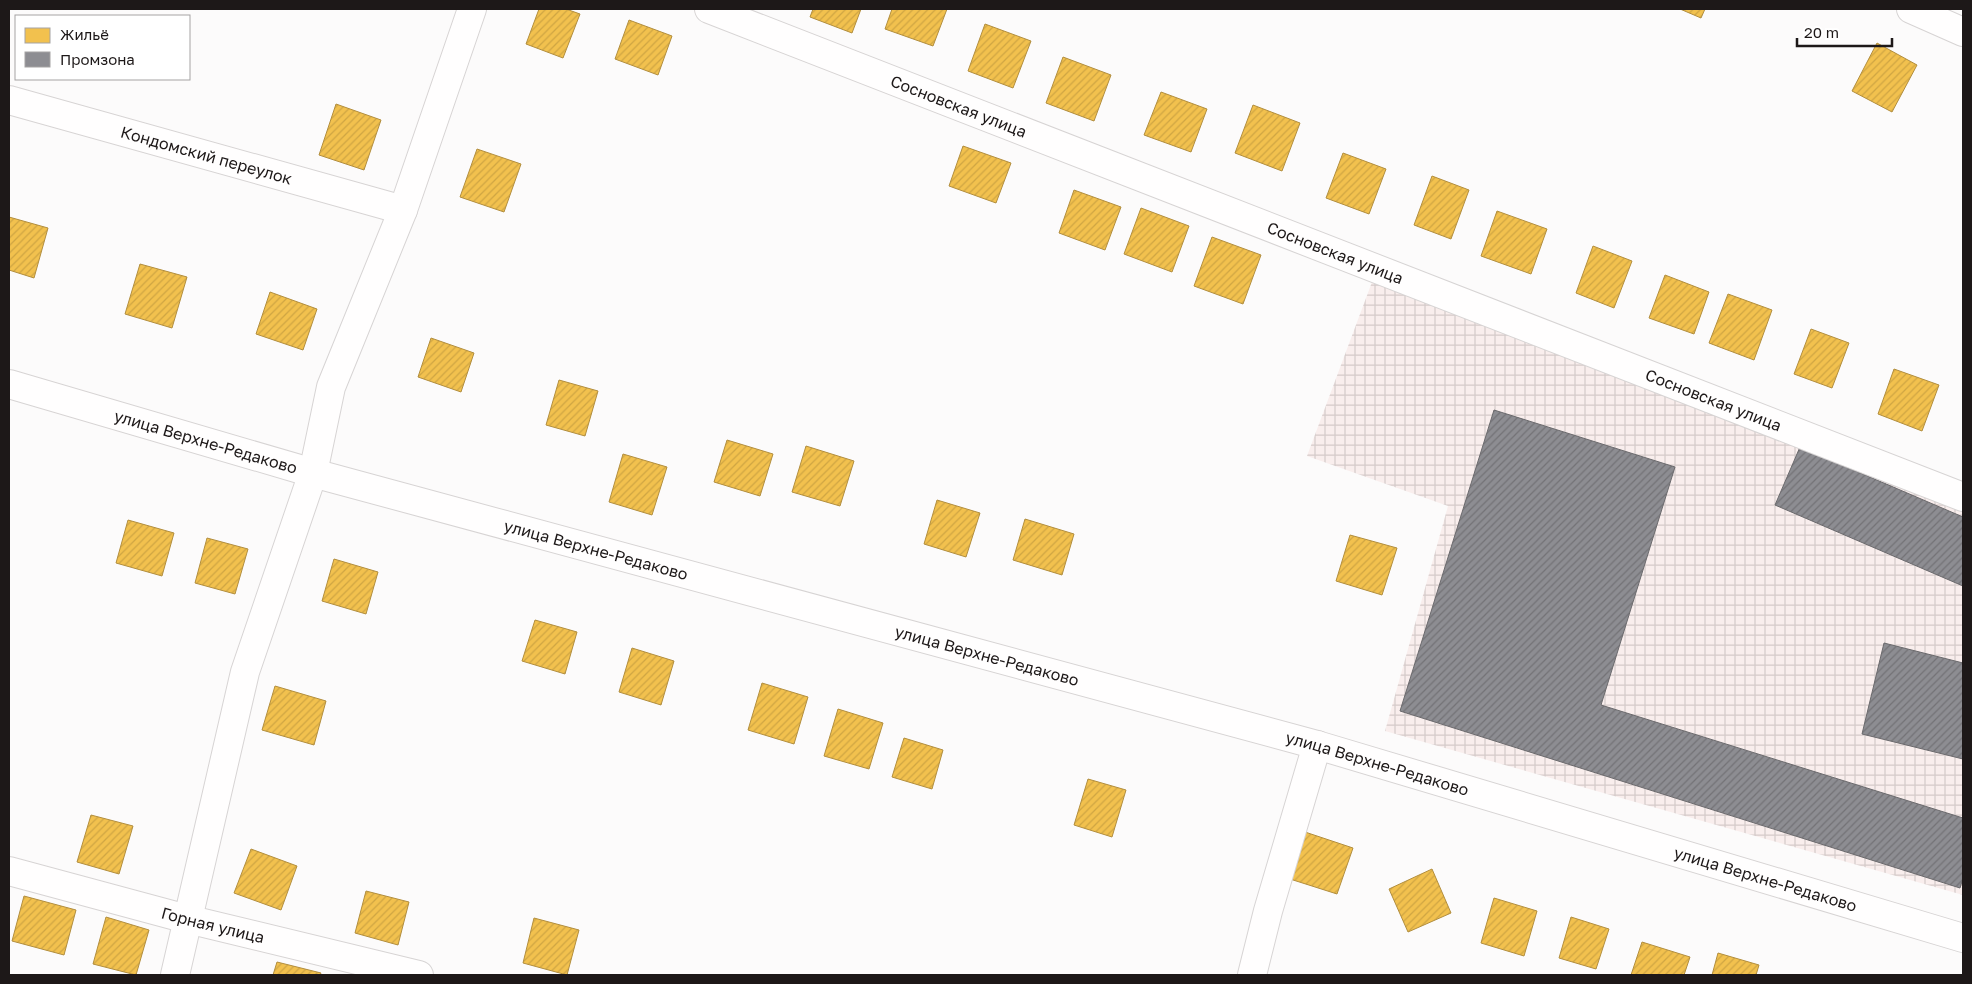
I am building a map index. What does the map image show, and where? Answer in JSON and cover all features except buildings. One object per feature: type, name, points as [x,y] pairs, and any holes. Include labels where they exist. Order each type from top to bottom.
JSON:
[{"type":"street","points":[[175,975],[244,672],[313,473],[331,387],[403,210],[472,9]]},
{"type":"street","name":"Сосновская улица","points":[[709,9],[1963,497]]},
{"type":"street","points":[[1912,9],[1963,32]]},
{"type":"street","name":"Кондомский переулок","points":[[9,100],[403,210]]},
{"type":"street","name":"улица Верхне-Редаково","points":[[9,384],[313,473],[1316,745],[1963,938]]},
{"type":"street","points":[[1252,975],[1268,911],[1316,745]]},
{"type":"street","name":"Горная улица","points":[[9,871],[187,919],[419,975]]},
{"type":"shaded area","points":[[1372,282],[1801,441],[1963,507],[1963,895],[1385,731],[1448,506],[1307,456]]}]
